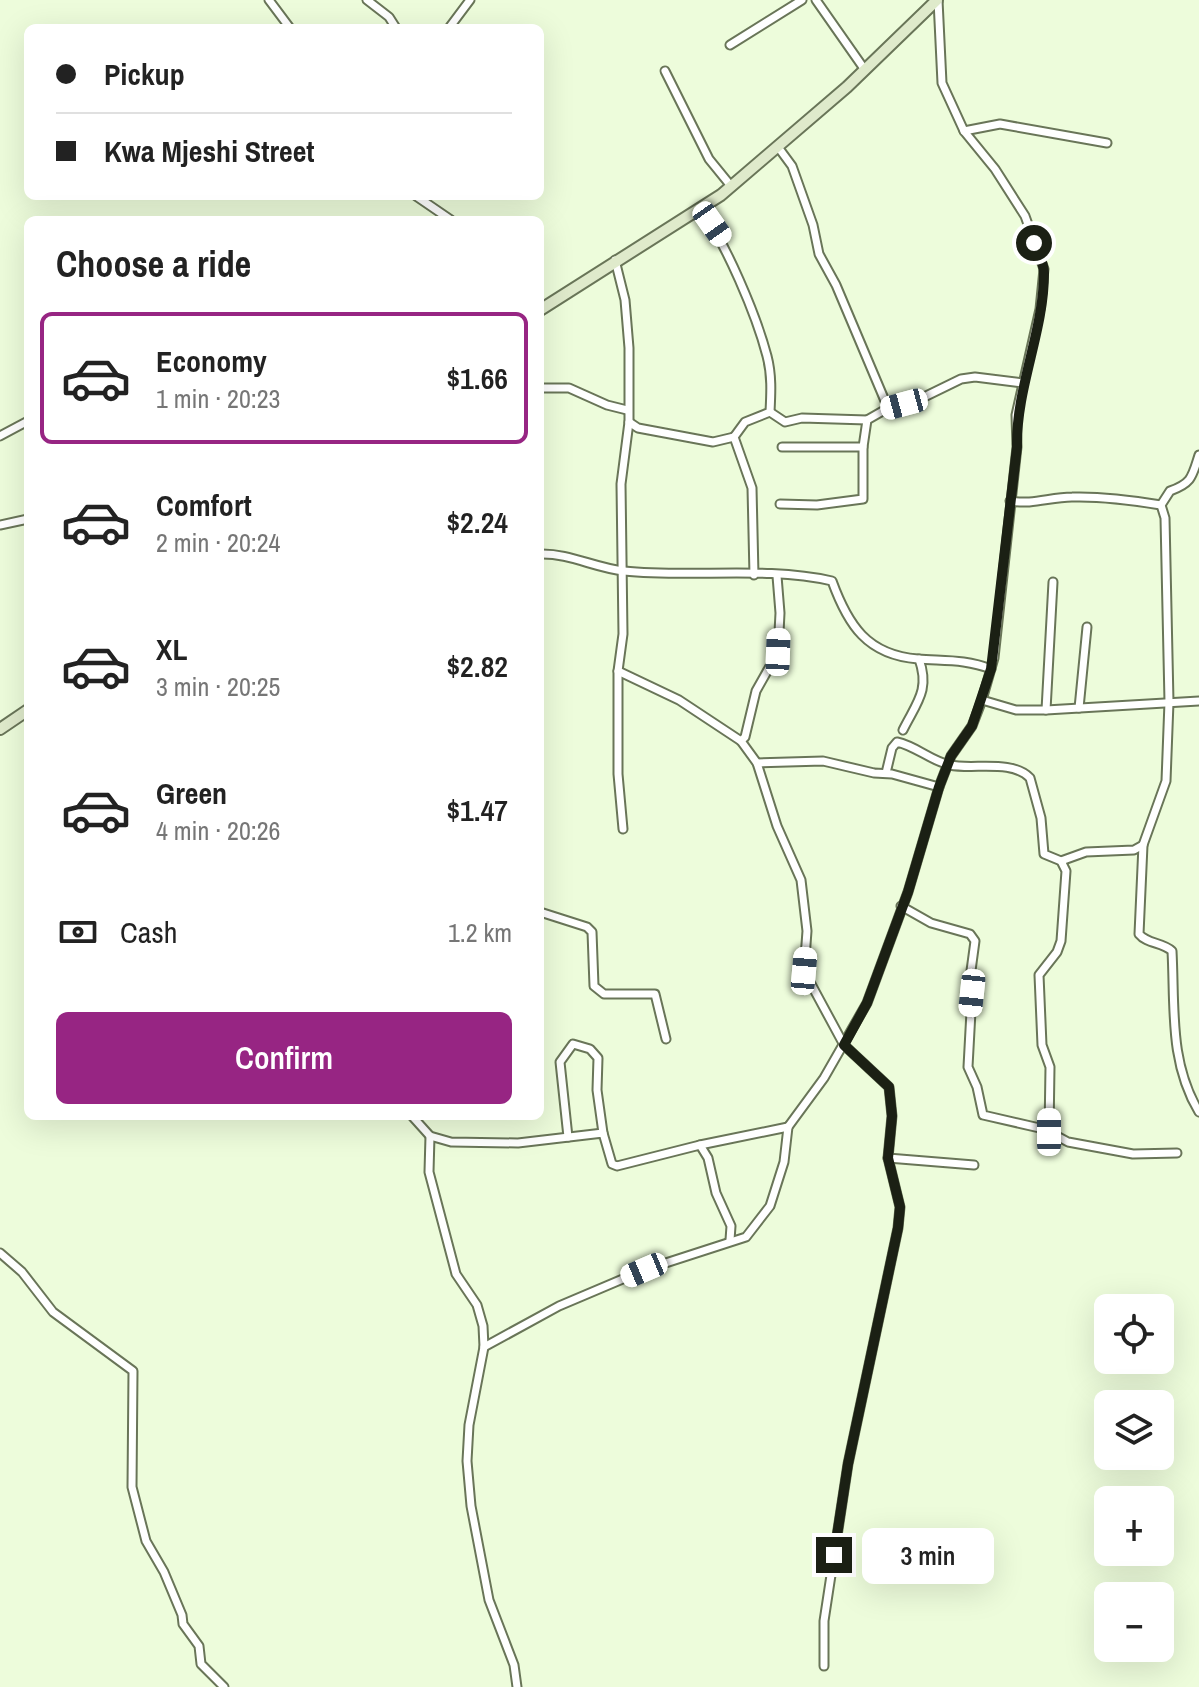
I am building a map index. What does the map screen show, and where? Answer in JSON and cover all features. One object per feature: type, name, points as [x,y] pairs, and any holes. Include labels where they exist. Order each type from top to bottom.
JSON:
[{"type":"main road","points":[[544,307],[615,260],[701,209],[731,186],[865,70],[938,0]]},
{"type":"main road","points":[[0,729],[24,713]]},
{"type":"street","points":[[269,0],[287,24]]},
{"type":"street","points":[[367,0],[393,24]]},
{"type":"street","points":[[452,24],[470,0]]},
{"type":"street","points":[[730,45],[802,0]]},
{"type":"street","points":[[816,0],[865,70]]},
{"type":"street","points":[[484,1347],[559,1306],[644,1270],[746,1237],[770,1206],[784,1162],[788,1127],[824,1078],[867,1003],[939,787],[948,765],[972,726],[982,700],[991,669],[1017,447],[1016,415],[1040,309],[1044,269],[1025,216],[995,169],[964,131],[942,83],[938,0]]},
{"type":"street","points":[[665,71],[709,159],[731,186]]},
{"type":"street","points":[[964,131],[1000,124],[1107,143]]},
{"type":"street","points":[[778,147],[792,166],[813,225],[819,254],[836,285],[888,408]]},
{"type":"street","points":[[422,200],[445,216]]},
{"type":"street","points":[[701,209],[722,238],[759,332],[770,376],[770,412]]},
{"type":"street","points":[[615,260],[625,300],[629,348],[629,422],[621,484],[623,634],[618,671],[618,774],[623,829]]},
{"type":"street","points":[[770,412],[785,422],[802,418],[867,420],[888,408],[920,399],[961,379],[975,377],[1023,383]]},
{"type":"street","points":[[544,388],[569,388],[607,405],[627,410]]},
{"type":"street","points":[[629,422],[638,428],[713,442],[734,437],[745,422],[770,412]]},
{"type":"street","points":[[780,504],[817,505],[863,499],[863,447],[867,420]]},
{"type":"street","points":[[0,436],[24,423]]},
{"type":"street","points":[[734,437],[752,488],[754,575]]},
{"type":"street","points":[[782,447],[863,447]]},
{"type":"street","points":[[1199,455],[1193,474],[1183,488],[1170,491],[1161,505],[1165,518],[1169,702],[1166,781],[1143,845],[1139,934],[1144,940],[1164,944],[1172,951],[1177,1061],[1184,1087],[1199,1112]]},
{"type":"street","points":[[1010,501],[1027,504],[1067,497],[1089,497],[1120,498],[1161,505]]},
{"type":"street","points":[[0,525],[24,520]]},
{"type":"street","points":[[544,554],[554,553],[623,571],[832,581],[846,616],[873,648],[919,659],[957,660],[991,669]]},
{"type":"street","points":[[741,741],[745,737],[756,691],[778,652],[780,613],[777,576]]},
{"type":"street","points":[[1046,710],[1053,582]]},
{"type":"street","points":[[1079,708],[1087,627]]},
{"type":"street","points":[[903,730],[924,689],[919,659]]},
{"type":"street","points":[[618,671],[679,700],[741,741],[757,763],[777,826],[801,880],[807,931],[804,971],[844,1045],[889,1087],[892,1116],[888,1158],[900,1207],[898,1228],[848,1464],[824,1621],[824,1666]]},
{"type":"street","points":[[982,700],[1016,710],[1199,701]]},
{"type":"street","points":[[886,773],[892,748],[897,742],[948,765],[1011,768],[1026,773],[1030,778],[1041,818],[1044,854],[1061,861],[1066,871],[1061,941],[1057,952],[1039,975],[1042,1045],[1050,1067],[1049,1132]]},
{"type":"street","points":[[757,763],[823,761],[939,787]]},
{"type":"street","points":[[1061,861],[1086,852],[1134,850],[1143,845]]},
{"type":"street","points":[[901,906],[931,923],[970,934],[975,941],[970,978],[968,1067],[977,1087],[983,1115],[1049,1132],[1068,1142],[1133,1154],[1177,1153]]},
{"type":"street","points":[[544,913],[587,927],[592,932],[594,986],[598,991],[604,994],[655,994],[666,1039]]},
{"type":"street","points":[[568,1137],[560,1062],[573,1044],[590,1049],[598,1058],[597,1090],[603,1133],[612,1164],[617,1166],[788,1127]]},
{"type":"street","points":[[416,1120],[430,1136],[451,1142],[518,1143],[603,1133]]},
{"type":"street","points":[[430,1136],[429,1172],[456,1274],[477,1305],[483,1326],[484,1347],[469,1425],[467,1461],[471,1506],[489,1600],[514,1665],[517,1687]]},
{"type":"street","points":[[700,1145],[708,1158],[716,1193],[731,1226],[730,1240]]},
{"type":"street","points":[[888,1158],[974,1165]]},
{"type":"street","points":[[0,1253],[22,1272],[53,1312],[133,1371],[132,1487],[146,1541],[175,1595],[183,1624],[199,1646],[201,1664],[224,1687]]},
{"type":"route","points":[[834,1555],[848,1464],[900,1207],[896,1179],[888,1158],[892,1116],[889,1087],[844,1045],[867,1003],[908,892],[939,787],[951,756],[972,726],[994,658],[1017,447],[1016,415],[1040,309],[1044,269],[1034,243]]}]
